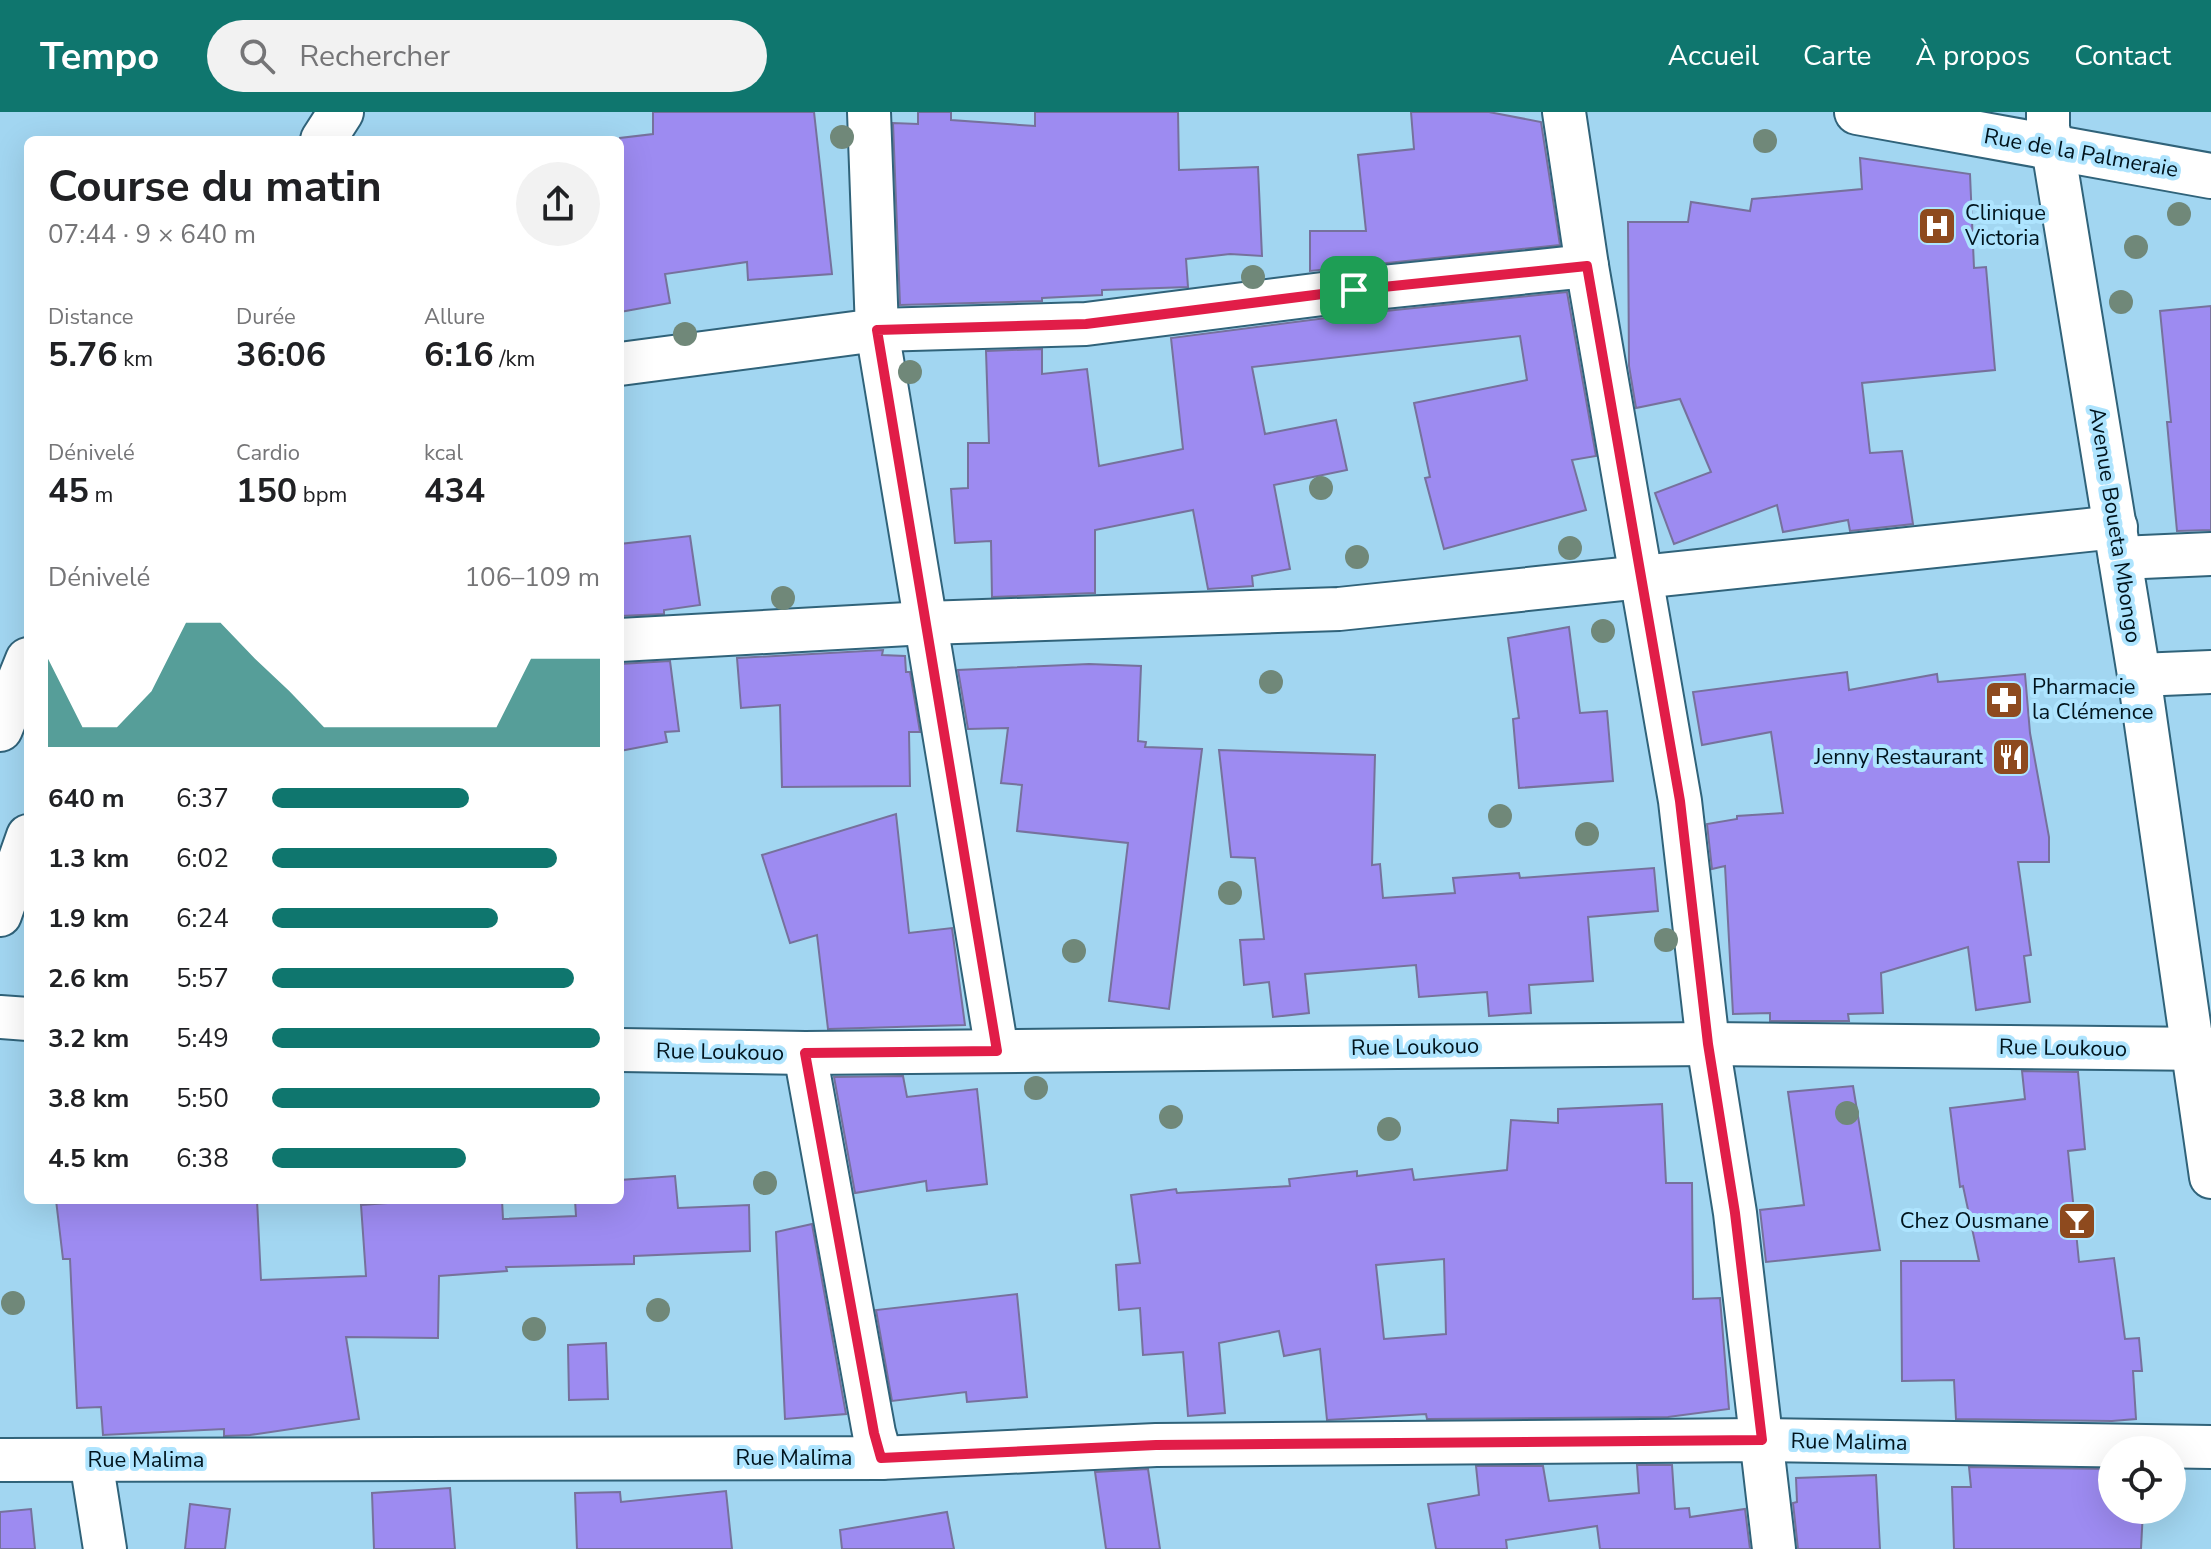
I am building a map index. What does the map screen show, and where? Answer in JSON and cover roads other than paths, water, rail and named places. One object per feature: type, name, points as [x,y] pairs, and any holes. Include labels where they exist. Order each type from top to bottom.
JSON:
[{"type":"main road","points":[[326,136],[341,112]]},
{"type":"main road","name":"Rue de la Palmeraie","points":[[1878,114],[2051,130],[2211,176]]},
{"type":"main road","points":[[0,729],[24,670]]},
{"type":"street","points":[[869,112],[877,330],[997,1051]]},
{"type":"street","points":[[1564,112],[1587,266],[1680,801],[1708,1044],[1735,1213],[1774,1549]]},
{"type":"street","name":"Avenue Boueta Mbongo","points":[[2051,130],[2202,1049],[2211,1177]]},
{"type":"street","points":[[624,363],[877,330],[1086,324],[1354,290],[1587,266]]},
{"type":"street","points":[[624,640],[926,623],[1339,609],[1642,576],[2118,542],[2211,554]]},
{"type":"street","points":[[2139,675],[2211,672]]},
{"type":"street","points":[[0,915],[24,847]]},
{"type":"street","points":[[0,1017],[24,1019]]},
{"type":"street","name":"Rue Loukouo","points":[[624,1050],[805,1053],[1708,1044],[2202,1049]]},
{"type":"street","points":[[805,1053],[881,1458]]},
{"type":"street","name":"Rue Malima","points":[[0,1460],[881,1458],[1156,1445],[1762,1440],[2211,1447]]},
{"type":"street","points":[[91,1460],[105,1549]]},
{"type":"place","name":"Clinique Victoria","points":[[1937,226]]},
{"type":"place","name":"Pharmacie la Clémence","points":[[2004,700]]},
{"type":"place","name":"Jenny Restaurant","points":[[2011,757]]},
{"type":"place","name":"Chez Ousmane","points":[[2077,1221]]}]
